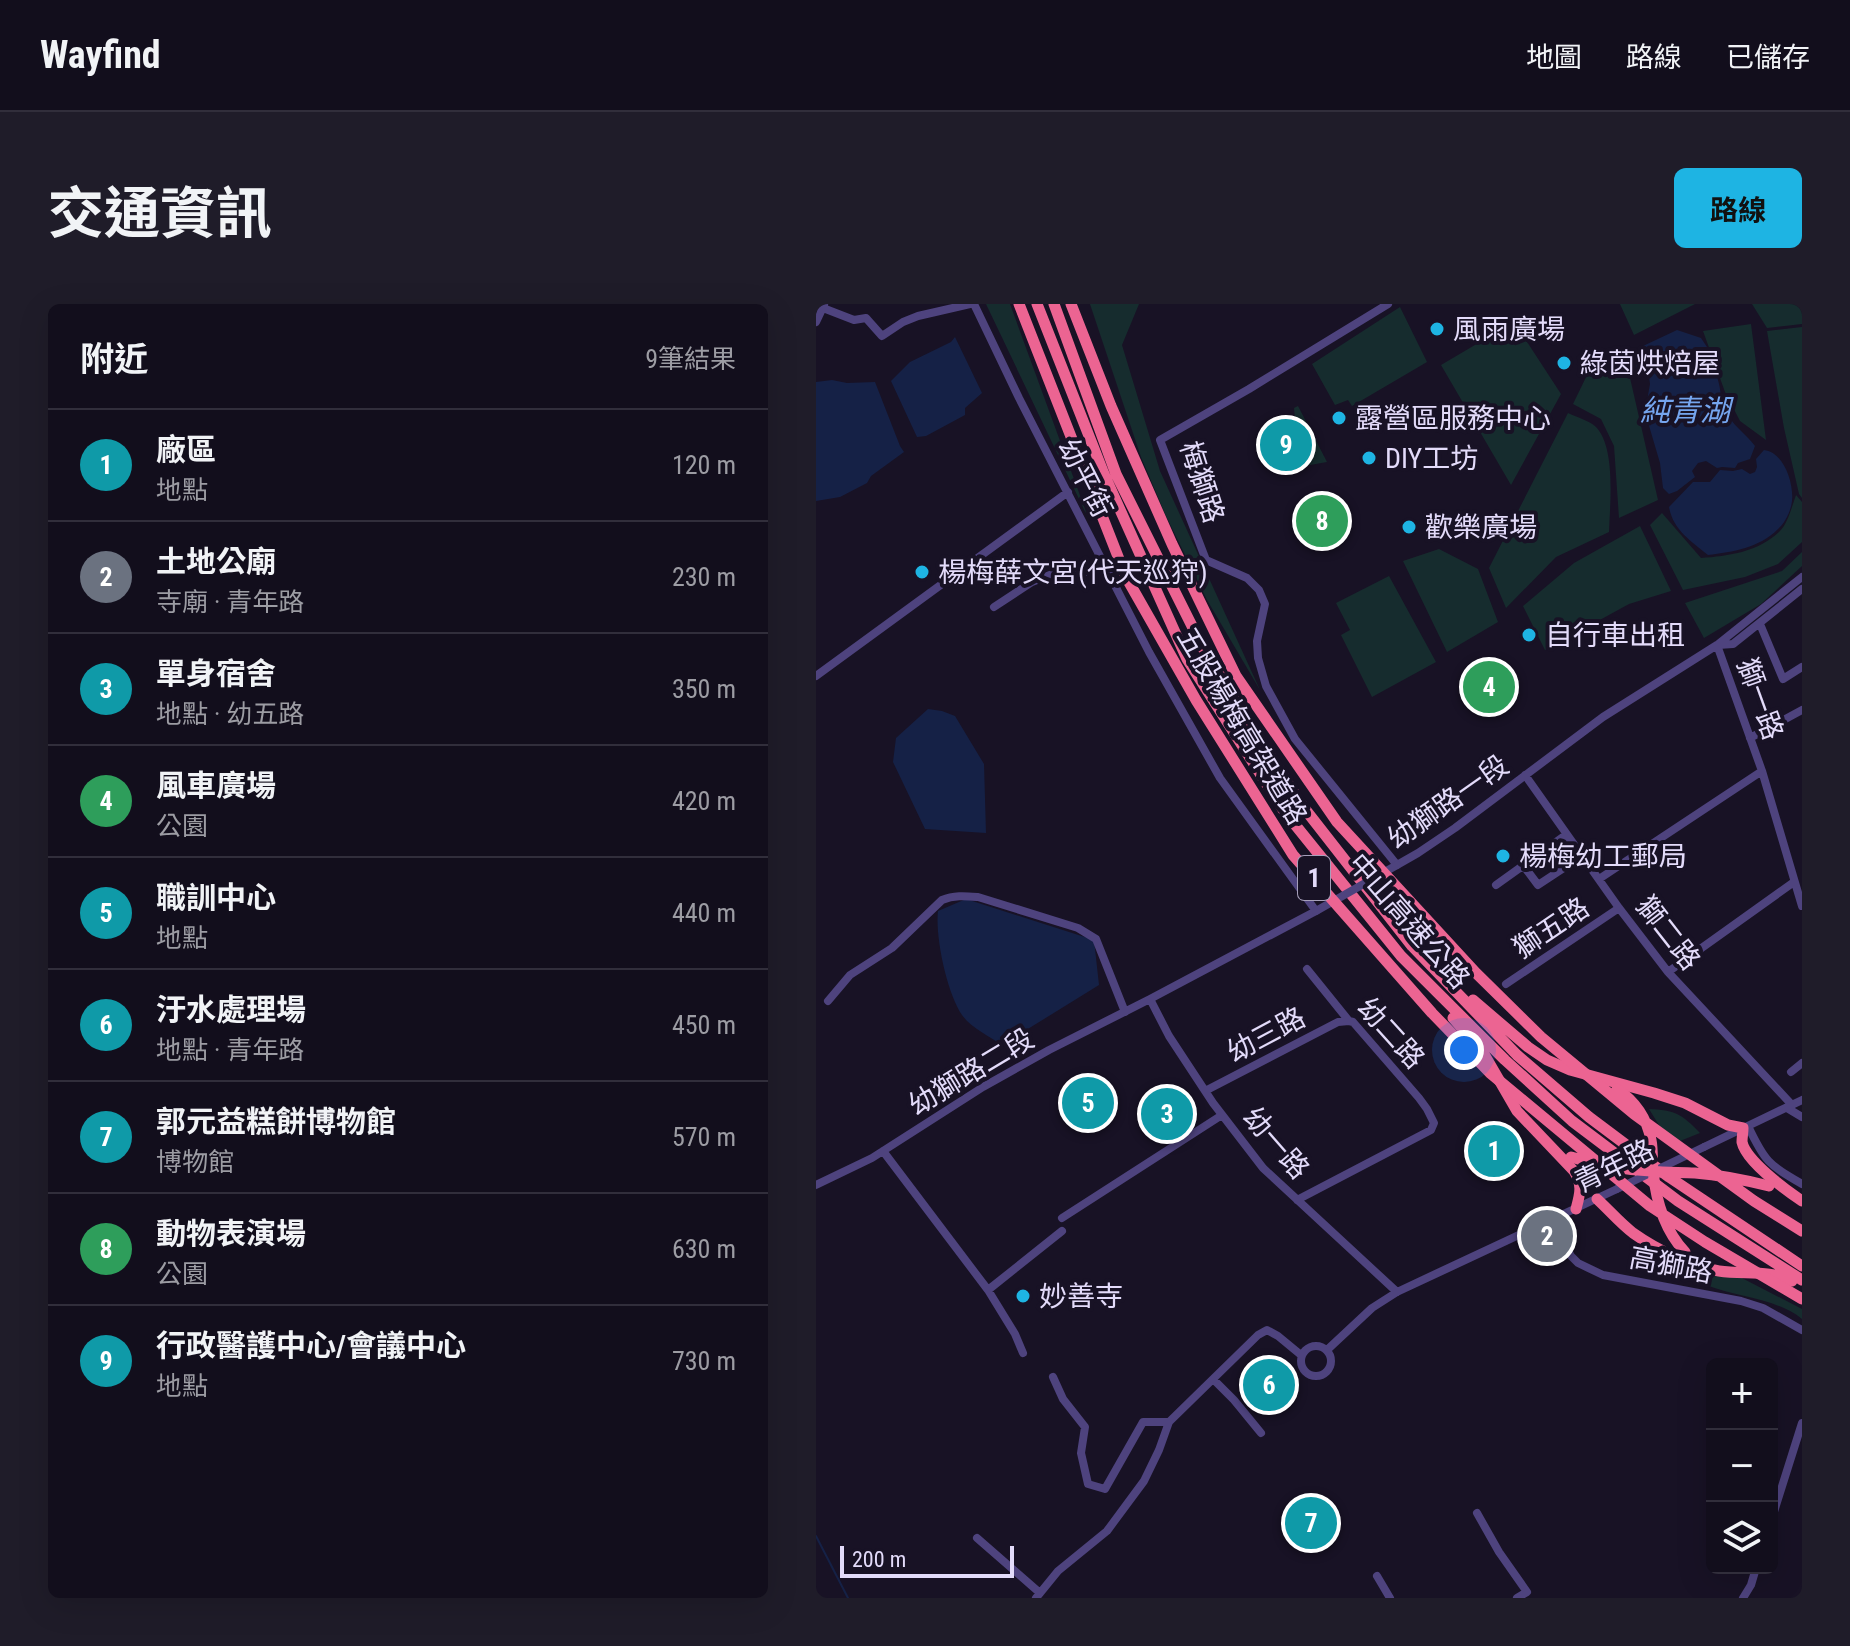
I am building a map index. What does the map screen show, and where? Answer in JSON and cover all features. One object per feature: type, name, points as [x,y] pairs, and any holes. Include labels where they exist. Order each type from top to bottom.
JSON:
[{"type":"highway","name":"五股楊梅高架道路","points":[[1019,304],[1126,577],[1196,700],[1293,855],[1432,1013],[1490,1073],[1650,1206],[1802,1299]]},
{"type":"highway","name":"中山高速公路","points":[[1037,304],[1104,474],[1187,659],[1284,811],[1401,956],[1505,1060],[1572,1121],[1678,1201],[1802,1283]]},
{"type":"highway","name":"中山高速公路","points":[[1054,304],[1116,474],[1206,654],[1301,804],[1412,946],[1517,1055],[1589,1117],[1669,1177],[1802,1266]]},
{"type":"highway","name":"五股楊梅高架道路","points":[[1071,304],[1111,406],[1166,530],[1236,676],[1337,822],[1476,973],[1541,1037],[1634,1114],[1754,1201],[1802,1231]]},
{"type":"highway","points":[[1401,956],[1484,1054],[1517,1111],[1574,1171],[1581,1189],[1576,1209]]},
{"type":"highway","points":[[1423,958],[1547,1060],[1570,1070],[1685,1103],[1728,1125],[1745,1127],[1742,1144],[1749,1156],[1802,1201]]},
{"type":"highway","points":[[1602,1079],[1626,1095],[1643,1115],[1651,1140],[1657,1201],[1676,1243],[1696,1264]]},
{"type":"highway","points":[[1546,1143],[1571,1157],[1605,1166],[1716,1175],[1786,1190]]},
{"type":"highway","points":[[1597,1199],[1633,1233],[1668,1253],[1722,1272],[1775,1274],[1802,1283]]},
{"type":"street","points":[[816,322],[823,306],[854,320],[866,318],[882,336],[918,316],[972,304]]},
{"type":"street","name":"幼平街","points":[[972,304],[1149,652],[1220,778],[1316,911]]},
{"type":"street","name":"梅獅路","points":[[1388,304],[1160,440],[1206,560],[1247,578],[1259,590],[1265,604],[1257,641],[1258,658],[1266,686],[1295,739],[1397,865]]},
{"type":"street","points":[[816,676],[1068,492]]},
{"type":"street","points":[[994,607],[1032,582],[1055,573],[1086,572],[1106,566]]},
{"type":"street","name":"幼獅路一段","points":[[1150,999],[1316,911],[1455,828],[1603,717],[1717,645],[1802,577]]},
{"type":"street","points":[[1800,591],[1802,605]]},
{"type":"street","name":"幼獅路一段","points":[[1717,645],[1733,644],[1800,591]]},
{"type":"street","points":[[1760,624],[1783,679],[1802,667]]},
{"type":"street","name":"獅一路","points":[[1717,645],[1762,771],[1802,906]]},
{"type":"street","points":[[1750,738],[1802,710]]},
{"type":"street","points":[[1599,879],[1762,771]]},
{"type":"street","name":"獅二路","points":[[1525,775],[1564,837],[1668,972],[1802,1117]]},
{"type":"street","points":[[1496,885],[1523,865],[1564,837],[1576,860],[1538,885],[1523,865]]},
{"type":"street","points":[[1668,972],[1794,882]]},
{"type":"street","points":[[828,1001],[850,975],[892,948],[942,900],[966,896],[1078,928],[1096,939],[1125,1012]]},
{"type":"street","name":"獅五路","points":[[1506,984],[1619,908]]},
{"type":"street","name":"幼二路","points":[[1297,1200],[1431,1130],[1434,1123],[1427,1109],[1307,969]]},
{"type":"street","name":"幼獅路二段","points":[[816,1185],[872,1158],[983,1087],[1049,1050],[1150,999]]},
{"type":"street","name":"幼一路","points":[[1150,999],[1169,1036],[1205,1091],[1263,1168],[1397,1292]]},
{"type":"street","name":"幼三路","points":[[1205,1091],[1338,1022],[1349,1021]]},
{"type":"street","points":[[1791,1072],[1802,1063]]},
{"type":"street","name":"青年路","points":[[1301,1355],[1300,1361],[1306,1373],[1319,1376],[1329,1369],[1331,1362],[1327,1350],[1372,1308],[1397,1292],[1802,1100]]},
{"type":"street","points":[[1062,1218],[1222,1115]]},
{"type":"street","points":[[1745,1127],[1771,1166],[1802,1184]]},
{"type":"street","points":[[883,1151],[988,1290],[1023,1353]]},
{"type":"street","name":"高獅路","points":[[1552,1220],[1571,1256],[1578,1263],[1603,1275],[1741,1301],[1763,1308],[1802,1330]]},
{"type":"street","points":[[988,1290],[1062,1231]]},
{"type":"street","points":[[977,1538],[1038,1596],[1058,1571],[1107,1531],[1144,1481],[1169,1422],[1258,1335],[1267,1330],[1301,1355],[1311,1346],[1327,1350]]},
{"type":"street","points":[[1053,1377],[1063,1399],[1085,1427],[1081,1453],[1088,1484],[1105,1489],[1143,1422],[1169,1422]]},
{"type":"street","points":[[1213,1379],[1261,1433]]},
{"type":"street","points":[[1777,1502],[1802,1423]]},
{"type":"street","points":[[1477,1513],[1527,1592],[1517,1598]]},
{"type":"street","points":[[1743,1598],[1754,1574]]},
{"type":"street","points":[[1377,1576],[1390,1598]]},
{"type":"green space","points":[[986,304],[1010,304],[1089,520]]},
{"type":"green space","points":[[1090,304],[1139,304],[1122,345],[1160,471],[1260,690],[1207,600],[1166,516],[1141,457]]},
{"type":"green space","points":[[1620,304],[1695,304],[1634,335]]},
{"type":"green space","points":[[1752,304],[1802,304],[1802,324],[1767,328]]},
{"type":"green space","points":[[1400,307],[1427,362],[1352,406],[1348,400],[1335,405],[1312,364]]},
{"type":"green space","points":[[1514,322],[1561,394],[1511,485],[1441,365]]},
{"type":"green space","points":[[1751,324],[1766,440],[1740,421],[1725,392],[1703,331]]},
{"type":"green space","points":[[1802,327],[1802,498],[1784,428],[1767,331]]},
{"type":"green space","points":[[1625,356],[1658,500],[1619,518],[1614,446],[1601,419],[1573,404],[1589,371]]},
{"type":"green space","points":[[1298,406],[1327,462],[1299,467],[1294,408]]},
{"type":"green space","points":[[1568,413],[1596,427],[1607,448],[1611,492],[1609,532],[1556,557],[1506,608],[1489,568]]},
{"type":"green space","points":[[1796,495],[1802,502],[1802,542],[1778,564],[1745,577],[1683,590],[1650,525],[1662,513],[1701,558],[1732,554],[1763,544],[1780,531],[1788,519]]},
{"type":"green space","points":[[1342,498],[1343,539],[1303,543],[1300,502]]},
{"type":"green space","points":[[1640,526],[1671,591],[1629,604],[1545,650],[1523,606],[1574,563]]},
{"type":"green space","points":[[1439,549],[1478,569],[1498,622],[1447,652],[1403,561]]},
{"type":"green space","points":[[1802,552],[1802,566],[1761,604],[1704,638],[1685,603],[1782,571]]},
{"type":"green space","points":[[1389,576],[1436,662],[1372,697],[1341,635],[1350,630],[1336,603]]},
{"type":"green space","points":[[1507,665],[1509,706],[1470,707],[1470,667]]},
{"type":"green space","points":[[1649,1109],[1678,1114],[1700,1133],[1680,1141],[1662,1130]]},
{"type":"green space","points":[[1666,1264],[1740,1277],[1802,1309],[1802,1319],[1768,1302],[1706,1285]]},
{"type":"water","name":"純青湖","points":[[1677,330],[1701,338],[1709,350],[1703,359],[1704,365],[1712,366],[1715,372],[1725,410],[1755,446],[1750,459],[1738,463],[1735,468],[1717,468],[1706,461],[1698,463],[1692,471],[1695,477],[1669,494],[1663,488],[1660,463],[1645,412],[1649,377],[1631,364],[1631,355]]},
{"type":"water","points":[[955,337],[982,393],[965,408],[965,415],[926,436],[917,437],[891,381],[910,362],[951,342]]},
{"type":"water","points":[[816,382],[875,382],[904,452],[871,476],[867,483],[840,497],[816,501]]},
{"type":"water","name":"純青湖","points":[[1764,450],[1777,456],[1789,478],[1792,501],[1787,516],[1771,535],[1754,545],[1708,555],[1679,529],[1669,507],[1693,482],[1710,482],[1720,470],[1755,472],[1756,459]]},
{"type":"water","points":[[928,709],[955,716],[984,764],[986,833],[925,829],[893,762],[896,738]]},
{"type":"water","points":[[966,899],[1094,940],[1099,985],[1002,1045],[980,1032],[966,1020],[957,1005],[947,979],[938,935],[938,911]]},
{"type":"waterway","points":[[816,1536],[848,1598]]},
{"type":"place","name":"風雨廣場","points":[[1437,329]]},
{"type":"place","name":"綠茵烘焙屋","points":[[1564,363]]},
{"type":"place","name":"露營區服務中心","points":[[1339,418]]},
{"type":"place","name":"行政醫護中心/會議中心","points":[[1286,445]]},
{"type":"place","name":"DIY工坊","points":[[1369,458]]},
{"type":"place","name":"動物表演場","points":[[1322,521]]},
{"type":"place","name":"歡樂廣場","points":[[1409,527]]},
{"type":"place","name":"楊梅薛文宮(代天巡狩)","points":[[922,572]]},
{"type":"place","name":"自行車出租","points":[[1529,635]]},
{"type":"place","name":"風車廣場","points":[[1489,687]]},
{"type":"place","name":"楊梅幼工郵局","points":[[1503,856]]},
{"type":"place","name":"職訓中心","points":[[1088,1103]]},
{"type":"place","name":"單身宿舍","points":[[1167,1114]]},
{"type":"place","name":"廠區","points":[[1494,1151]]},
{"type":"place","name":"土地公廟","points":[[1547,1236]]},
{"type":"place","name":"妙善寺","points":[[1023,1296]]},
{"type":"place","name":"汙水處理場","points":[[1269,1385]]},
{"type":"place","name":"郭元益糕餅博物館","points":[[1311,1523]]}]
